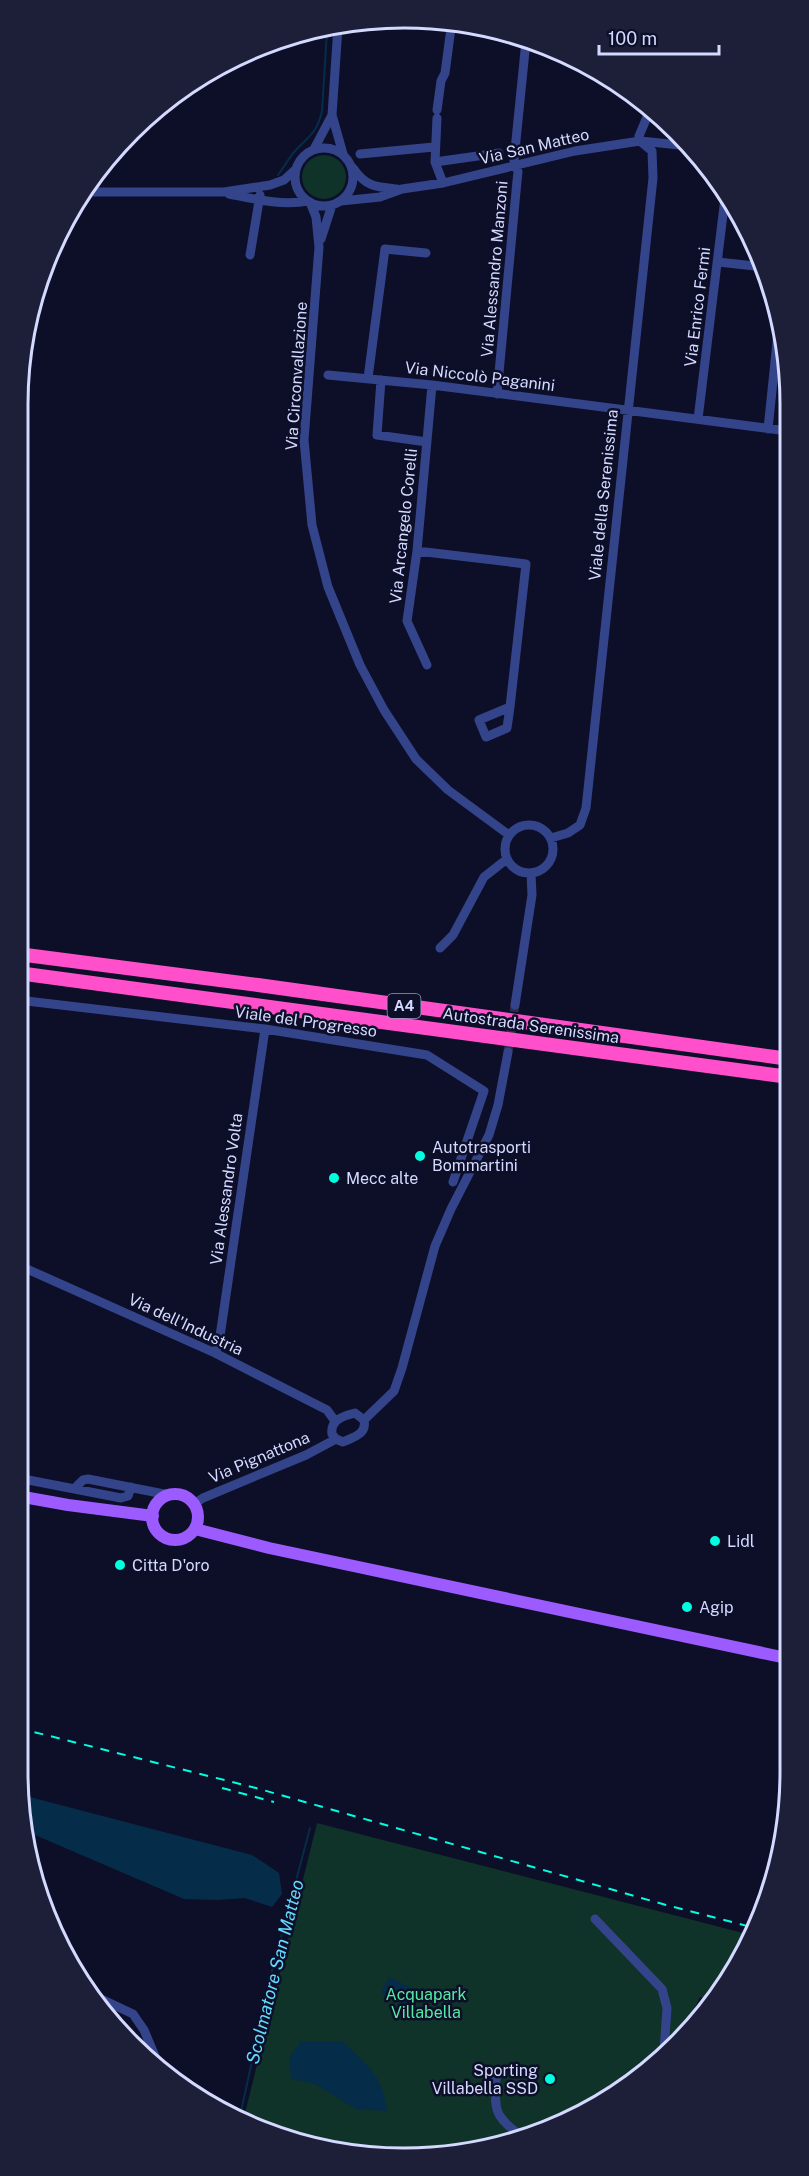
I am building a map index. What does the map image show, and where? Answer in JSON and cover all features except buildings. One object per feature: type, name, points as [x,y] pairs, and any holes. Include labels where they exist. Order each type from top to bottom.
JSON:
[{"type":"highway","name":"Autostrada Serenissima","points":[[28,955],[780,1058]]},
{"type":"highway","name":"Autostrada Serenissima","points":[[28,974],[780,1076]]},
{"type":"main road","points":[[169,1495],[186,1497],[194,1504],[198,1514],[195,1528],[183,1539],[166,1538],[158,1532],[153,1516],[157,1503],[169,1495]]},
{"type":"main road","points":[[28,1498],[153,1516]]},
{"type":"main road","points":[[195,1528],[269,1548],[780,1657]]},
{"type":"street","points":[[443,183],[435,162],[434,147],[441,81],[445,73],[451,32]]},
{"type":"street","points":[[337,35],[332,115],[343,154],[351,166]]},
{"type":"street","name":"Via Alessandro Manzoni","points":[[497,394],[517,181],[514,160],[525,48]]},
{"type":"street","points":[[95,192],[224,192],[261,187],[284,180],[296,169],[303,157],[314,149],[332,115]]},
{"type":"street","points":[[640,141],[639,136],[647,118]]},
{"type":"street","name":"Via San Matteo","points":[[336,203],[380,197],[402,189],[443,183],[575,150],[640,141],[675,145]]},
{"type":"street","name":"Viale della Serenissima","points":[[551,838],[576,828],[584,818],[653,178],[652,150],[640,141]]},
{"type":"street","points":[[360,154],[434,147]]},
{"type":"street","points":[[314,149],[329,148],[343,154]]},
{"type":"street","name":"Via San Matteo","points":[[435,162],[499,153]]},
{"type":"street","name":"Via San Matteo","points":[[351,166],[360,179],[370,185],[402,189]]},
{"type":"street","name":"Via Circonvallazione","points":[[319,247],[327,217],[336,203],[348,194],[352,185],[354,175],[351,166]]},
{"type":"street","name":"Via Circonvallazione","points":[[296,169],[297,188],[309,201],[316,218],[319,247],[304,440],[312,525],[328,587],[360,665],[384,710],[416,759],[448,790],[509,835]]},
{"type":"street","points":[[250,255],[261,187]]},
{"type":"street","points":[[224,192],[259,200],[297,203],[309,201],[321,206],[336,203]]},
{"type":"street","name":"Via Enrico Fermi","points":[[698,419],[724,207]]},
{"type":"street","points":[[368,378],[385,249],[426,253]]},
{"type":"street","points":[[718,262],[754,266]]},
{"type":"street","points":[[768,429],[776,350]]},
{"type":"street","name":"Via Niccolò Paganini","points":[[328,375],[432,385],[780,430]]},
{"type":"street","points":[[381,380],[377,435],[427,442]]},
{"type":"street","name":"Via Arcangelo Corelli","points":[[427,665],[407,621],[417,551],[432,385]]},
{"type":"street","points":[[417,551],[526,564],[510,707]]},
{"type":"street","points":[[531,825],[546,831],[551,838],[553,854],[545,867],[531,873],[517,870],[507,859],[505,842],[515,829],[531,825]]},
{"type":"street","points":[[440,948],[453,935],[484,878],[507,859]]},
{"type":"street","points":[[515,1005],[532,895],[531,873]]},
{"type":"street","name":"Viale del Progresso","points":[[28,1001],[265,1029],[427,1055],[484,1091],[453,1182]]},
{"type":"street","name":"Via Alessandro Volta","points":[[215,1353],[219,1343],[265,1029]]},
{"type":"street","points":[[364,1420],[394,1391],[435,1246],[489,1135],[498,1105],[508,1052]]},
{"type":"street","name":"Via dell'Industria","points":[[28,1269],[215,1353],[327,1410],[335,1421]]},
{"type":"street","points":[[355,1413],[364,1420],[365,1426],[361,1433],[343,1442],[336,1439],[331,1428],[335,1421],[355,1413]]},
{"type":"street","name":"Via Pignattona","points":[[194,1504],[203,1498],[306,1455],[336,1439]]},
{"type":"street","points":[[28,1480],[121,1498],[128,1496],[131,1487],[169,1495]]},
{"type":"street","points":[[596,1919],[662,1989],[667,2008],[665,2042]]},
{"type":"street","points":[[107,2001],[133,2014],[144,2030],[152,2049]]},
{"type":"street","points":[[496,2076],[495,2107],[504,2124],[515,2131]]},
{"type":"green space","points":[[324,155],[340,161],[346,177],[340,193],[324,199],[308,193],[302,177],[308,161]]},
{"type":"green space","name":"Acquapark Villabella","points":[[317,1823],[744,1933],[730,1960],[704,1999],[700,1997],[687,2019],[652,2054],[633,2070],[592,2097],[571,2109],[525,2128],[454,2144],[429,2147],[380,2147],[307,2135],[245,2112]]},
{"type":"water","points":[[29,1797],[252,1855],[279,1873],[282,1894],[272,1907],[245,1898],[184,1899],[34,1835]]},
{"type":"water","points":[[389,1977],[416,1990],[409,2007],[381,1994]]},
{"type":"water","points":[[301,2041],[343,2042],[378,2079],[387,2111],[356,2109],[315,2084],[291,2079],[289,2058]]},
{"type":"waterway","name":"Scolmatore San Matteo","points":[[278,175],[318,124],[322,111],[327,37]]},
{"type":"waterway","name":"Scolmatore San Matteo","points":[[241,2110],[271,1975],[310,1828]]},
{"type":"tunnel","points":[[508,1052],[515,1005]]},
{"type":"railway","points":[[28,1731],[256,1788],[747,1926]]},
{"type":"railway","points":[[222,1788],[274,1802]]},
{"type":"place","name":"Autotrasporti Bommartini","points":[[420,1156]]},
{"type":"place","name":"Mecc alte","points":[[334,1178]]},
{"type":"place","name":"Lidl","points":[[715,1541]]},
{"type":"place","name":"Citta D'oro","points":[[120,1565]]},
{"type":"place","name":"Agip","points":[[687,1607]]},
{"type":"place","name":"Sporting Villabella SSD","points":[[550,2079]]}]
